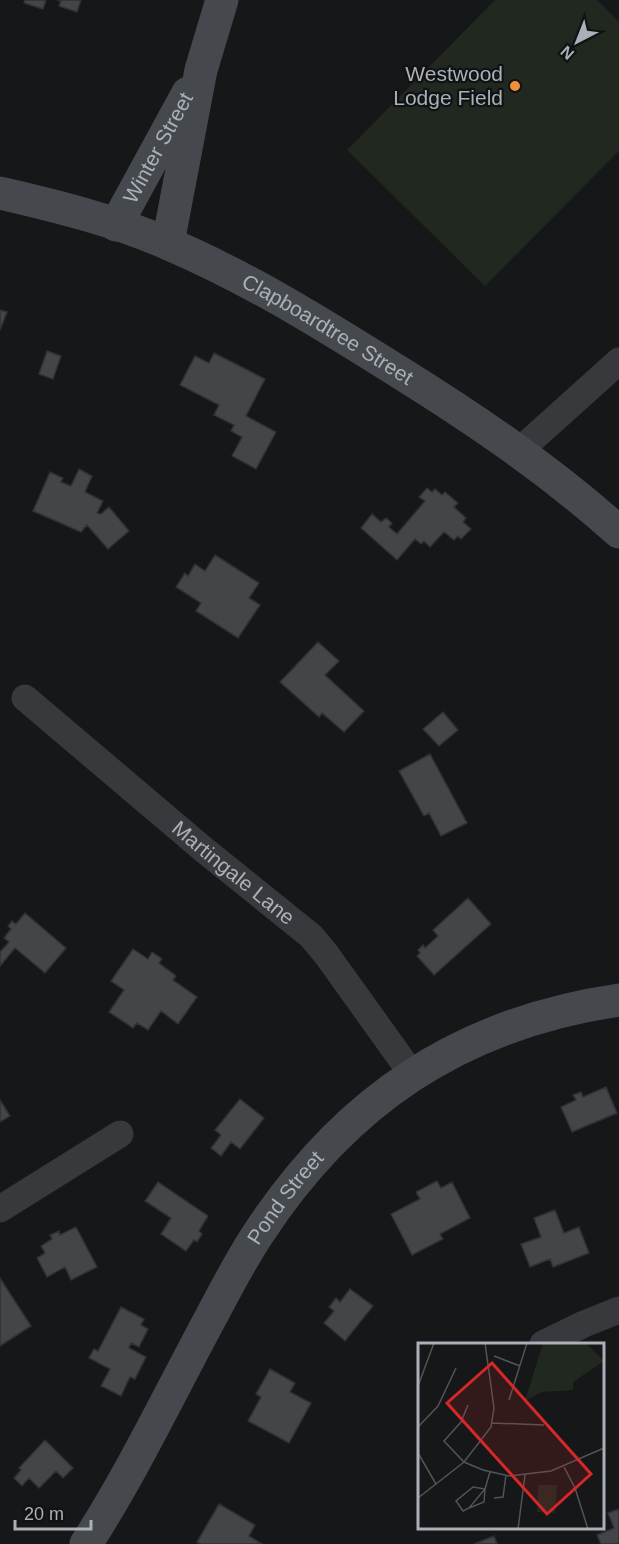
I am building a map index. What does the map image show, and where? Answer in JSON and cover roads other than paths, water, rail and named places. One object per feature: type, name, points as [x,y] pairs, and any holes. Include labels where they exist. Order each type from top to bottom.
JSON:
[{"type":"street","name":"Winter Street","points":[[168,243],[201,70],[222,0]]},
{"type":"street","name":"Winter Street","points":[[116,225],[201,70]]},
{"type":"street","name":"Clapboardtree Street","points":[[0,193],[116,225],[168,243],[285,301],[438,396],[519,451],[582,498],[619,532]]},
{"type":"street","points":[[519,451],[619,361]]},
{"type":"street","name":"Martingale Lane","points":[[25,698],[319,944],[412,1074]]},
{"type":"street","name":"Pond Street","points":[[86,1544],[116,1498],[232,1278],[269,1217],[302,1172],[335,1136],[377,1100],[412,1074],[444,1055],[515,1025],[593,1004],[619,1000]]},
{"type":"street","points":[[0,1209],[120,1134]]},
{"type":"street","points":[[545,1343],[619,1310]]},
{"type":"place","name":"Westwood Lodge Field","points":[[515,86]]}]
